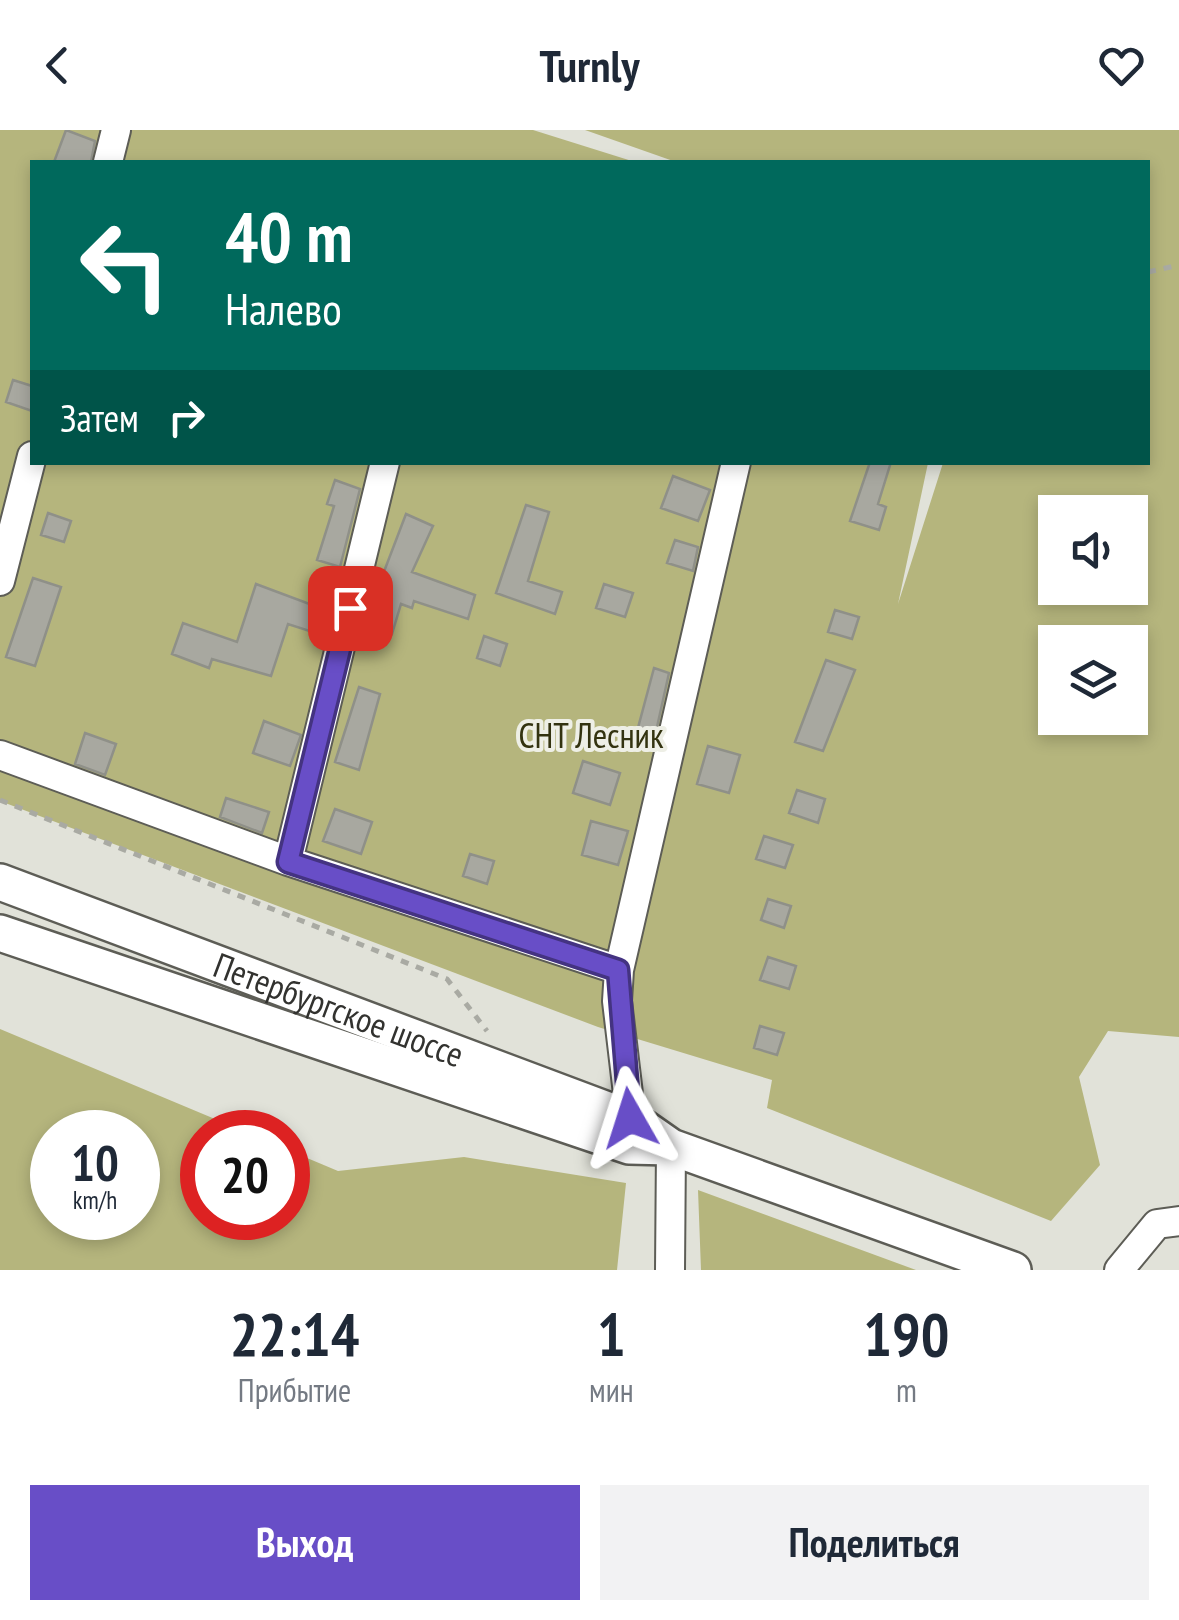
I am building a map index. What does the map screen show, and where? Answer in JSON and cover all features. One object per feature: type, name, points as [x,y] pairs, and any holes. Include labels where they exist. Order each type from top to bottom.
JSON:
[{"type":"main road","name":"Петербургское шоссе","points":[[0,882],[630,1118],[671,1147],[1013,1270]]},
{"type":"main road","name":"Петербургское шоссе","points":[[0,933],[630,1146],[671,1147]]},
{"type":"street","points":[[108,160],[116,130]]},
{"type":"street","points":[[0,581],[30,464]]},
{"type":"street","points":[[288,862],[385,465]]},
{"type":"street","points":[[630,1118],[618,970],[735,465]]},
{"type":"street","points":[[0,755],[288,862],[618,970]]},
{"type":"street","points":[[670,1270],[671,1147]]},
{"type":"street","points":[[1119,1270],[1172,1217]]},
{"type":"path","points":[[1150,272],[1179,265]]},
{"type":"path","points":[[0,800],[447,979],[490,1036]]},
{"type":"green space","name":"СНТ Лесник","points":[[0,130],[533,130],[629,160],[30,160],[30,465],[928,465],[898,604],[942,465],[1150,465],[1150,160],[670,160],[585,130],[1179,130],[1179,1037],[1108,1031],[1079,1077],[1100,1165],[1051,1221],[767,1108],[772,1080],[598,1027],[0,801]]},
{"type":"green space","points":[[0,1029],[193,1110],[180,1110],[180,1240],[310,1240],[310,1159],[338,1171],[464,1157],[626,1183],[617,1270],[0,1270]]},
{"type":"green space","points":[[698,1190],[916,1270],[701,1270]]},
{"type":"building","points":[[66,130],[95,141],[91,160],[55,160]]},
{"type":"building","points":[[13,380],[30,385],[30,410],[6,402]]},
{"type":"building","points":[[869,465],[890,465],[878,504],[886,507],[879,530],[850,521]]},
{"type":"building","points":[[673,476],[710,490],[698,521],[661,508]]},
{"type":"building","points":[[335,480],[360,489],[340,567],[317,560],[334,506],[327,504]]},
{"type":"building","points":[[526,505],[549,512],[528,581],[562,592],[555,614],[496,593]]},
{"type":"building","points":[[48,513],[71,521],[64,542],[41,535]]},
{"type":"building","points":[[406,514],[433,526],[412,572],[475,595],[468,619],[414,601],[412,608],[401,604],[392,634],[364,624]]},
{"type":"building","points":[[675,540],[698,547],[693,571],[667,563]]},
{"type":"building","points":[[33,578],[61,587],[35,666],[6,657]]},
{"type":"building","points":[[256,584],[331,612],[325,636],[288,624],[271,676],[212,659],[209,668],[172,654],[183,623],[237,642]]},
{"type":"building","points":[[604,584],[633,593],[625,617],[596,608]]},
{"type":"building","points":[[835,610],[859,617],[852,639],[828,632]]},
{"type":"building","points":[[484,636],[507,644],[500,666],[477,658]]},
{"type":"building","points":[[826,660],[855,670],[823,751],[795,742]]},
{"type":"building","points":[[654,668],[669,673],[653,745],[635,739]]},
{"type":"building","points":[[359,687],[380,694],[359,770],[335,762]]},
{"type":"building","points":[[264,721],[301,735],[290,766],[253,753]]},
{"type":"building","points":[[85,733],[116,744],[105,775],[75,764]]},
{"type":"building","points":[[708,746],[740,755],[729,793],[697,784]]},
{"type":"building","points":[[583,761],[620,773],[610,805],[573,793]]},
{"type":"building","points":[[797,790],[825,799],[818,823],[789,813]]},
{"type":"building","points":[[226,798],[269,812],[262,833],[220,817]]},
{"type":"building","points":[[335,809],[372,822],[361,854],[323,841]]},
{"type":"building","points":[[591,821],[628,831],[618,865],[582,855]]},
{"type":"building","points":[[764,836],[793,845],[785,868],[756,859]]},
{"type":"building","points":[[470,854],[494,861],[487,884],[463,876]]},
{"type":"building","points":[[768,899],[791,906],[784,928],[761,920]]},
{"type":"building","points":[[768,957],[796,966],[789,989],[760,980]]},
{"type":"building","points":[[760,1026],[784,1033],[777,1055],[754,1048]]},
{"type":"route","points":[[350,608],[288,862],[618,970],[630,1118]]}]
